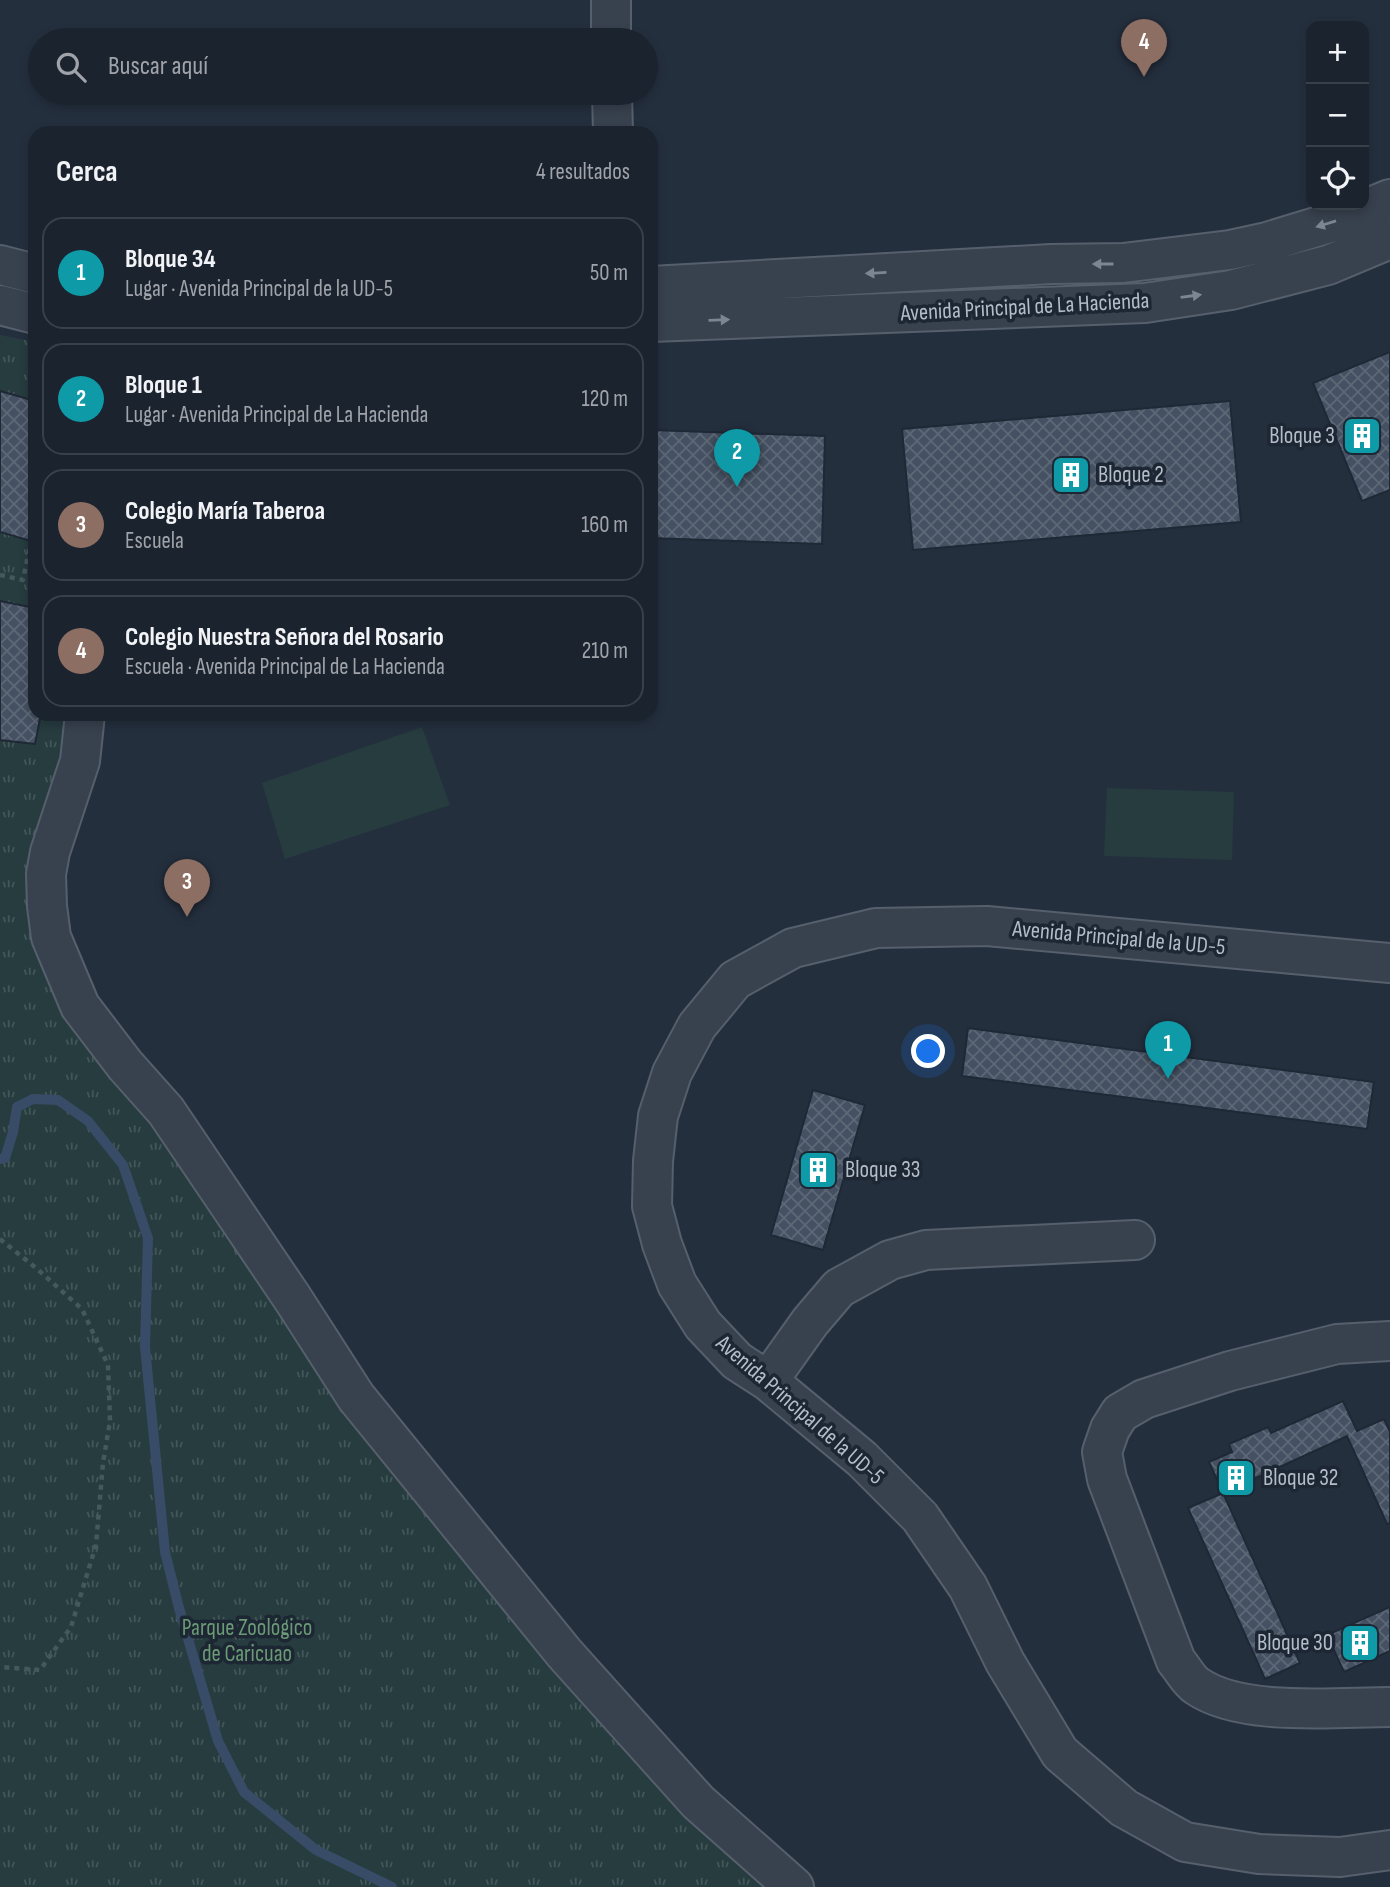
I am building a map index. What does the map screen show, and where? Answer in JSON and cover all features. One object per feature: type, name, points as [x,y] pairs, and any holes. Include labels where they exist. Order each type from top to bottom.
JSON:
[{"type":"street","points":[[611,0],[611,28]]},
{"type":"street","points":[[612,105],[613,126]]},
{"type":"street","name":"Avenida Principal de La Hacienda","points":[[658,286],[1051,264],[1123,263],[1230,250],[1267,242],[1339,220],[1390,199]]},
{"type":"street","name":"Avenida Principal de La Hacienda","points":[[658,323],[1145,303],[1231,290],[1268,281],[1328,265],[1390,239]]},
{"type":"street","points":[[0,265],[28,272]]},
{"type":"street","points":[[0,305],[28,312]]},
{"type":"street","points":[[84,721],[80,761],[50,852],[46,874],[51,937],[80,1006],[125,1065],[166,1111],[356,1397],[574,1664],[698,1802],[794,1887]]},
{"type":"street","name":"Avenida Principal de la UD-5","points":[[1390,963],[987,926],[876,928],[793,948],[735,980],[697,1026],[672,1073],[658,1116],[652,1206],[677,1284],[703,1325],[737,1361],[768,1381],[862,1459],[920,1517],[968,1587],[1004,1662],[1059,1753],[1124,1808],[1185,1842],[1259,1854],[1340,1857],[1390,1850]]},
{"type":"street","points":[[768,1381],[810,1322],[839,1288],[890,1260],[926,1250],[1135,1240]]},
{"type":"street","points":[[1390,1341],[1336,1344],[1230,1371],[1144,1399],[1120,1413],[1110,1429],[1102,1452],[1107,1479],[1176,1661],[1195,1685],[1217,1697],[1242,1704],[1284,1708],[1390,1707]]},
{"type":"path","points":[[0,575],[23,580],[28,558]]},
{"type":"path","points":[[0,1239],[82,1309],[108,1365],[110,1421],[103,1463],[96,1545],[71,1627],[40,1670],[0,1667]]},
{"type":"green space","name":"Parque Zoológico de Caricuao","points":[[0,335],[28,341],[28,721],[82,721],[54,936],[159,1114],[572,1651],[817,1887],[0,1887]]},
{"type":"green space","points":[[422,727],[450,805],[285,859],[262,783]]},
{"type":"green space","points":[[1107,788],[1234,792],[1232,860],[1104,856]]},
{"type":"building","name":"Bloque 3","points":[[1390,352],[1390,490],[1362,501],[1313,383]]},
{"type":"building","points":[[0,391],[28,399],[28,540],[0,532]]},
{"type":"building","name":"Bloque 2","points":[[1230,401],[1241,522],[913,550],[902,429]]},
{"type":"building","points":[[658,430],[825,436],[822,544],[658,538]]},
{"type":"building","points":[[0,601],[28,607],[28,721],[40,721],[35,744],[0,740]]},
{"type":"building","points":[[968,1028],[1374,1082],[1367,1129],[962,1076]]},
{"type":"building","name":"Bloque 33","points":[[813,1090],[865,1105],[823,1250],[771,1235]]},
{"type":"building","name":"Bloque 32","points":[[1343,1401],[1357,1431],[1384,1419],[1390,1432],[1390,1523],[1387,1524],[1347,1436],[1223,1493],[1209,1462],[1232,1452],[1229,1444],[1268,1427],[1271,1433]]},
{"type":"building","name":"Bloque 32","points":[[1223,1493],[1300,1663],[1265,1679],[1188,1508]]},
{"type":"building","name":"Bloque 30","points":[[1390,1607],[1390,1651],[1344,1672],[1327,1635]]},
{"type":"waterway","points":[[0,1159],[5,1158],[17,1107],[33,1099],[58,1100],[88,1121],[123,1165],[148,1238],[145,1347],[165,1552],[218,1741],[244,1792],[316,1850],[392,1887]]},
{"type":"place","name":"Colegio Nuestra Señora del Rosario","points":[[1144,77]]},
{"type":"place","name":"Bloque 3","points":[[1362,436]]},
{"type":"place","name":"Bloque 2","points":[[1071,475]]},
{"type":"place","name":"Bloque 1","points":[[737,487]]},
{"type":"place","name":"Colegio María Taberoa","points":[[187,917]]},
{"type":"place","name":"Bloque 34","points":[[1168,1079]]},
{"type":"place","name":"Bloque 33","points":[[818,1170]]},
{"type":"place","name":"Bloque 32","points":[[1236,1478]]},
{"type":"place","name":"Bloque 30","points":[[1360,1643]]}]
